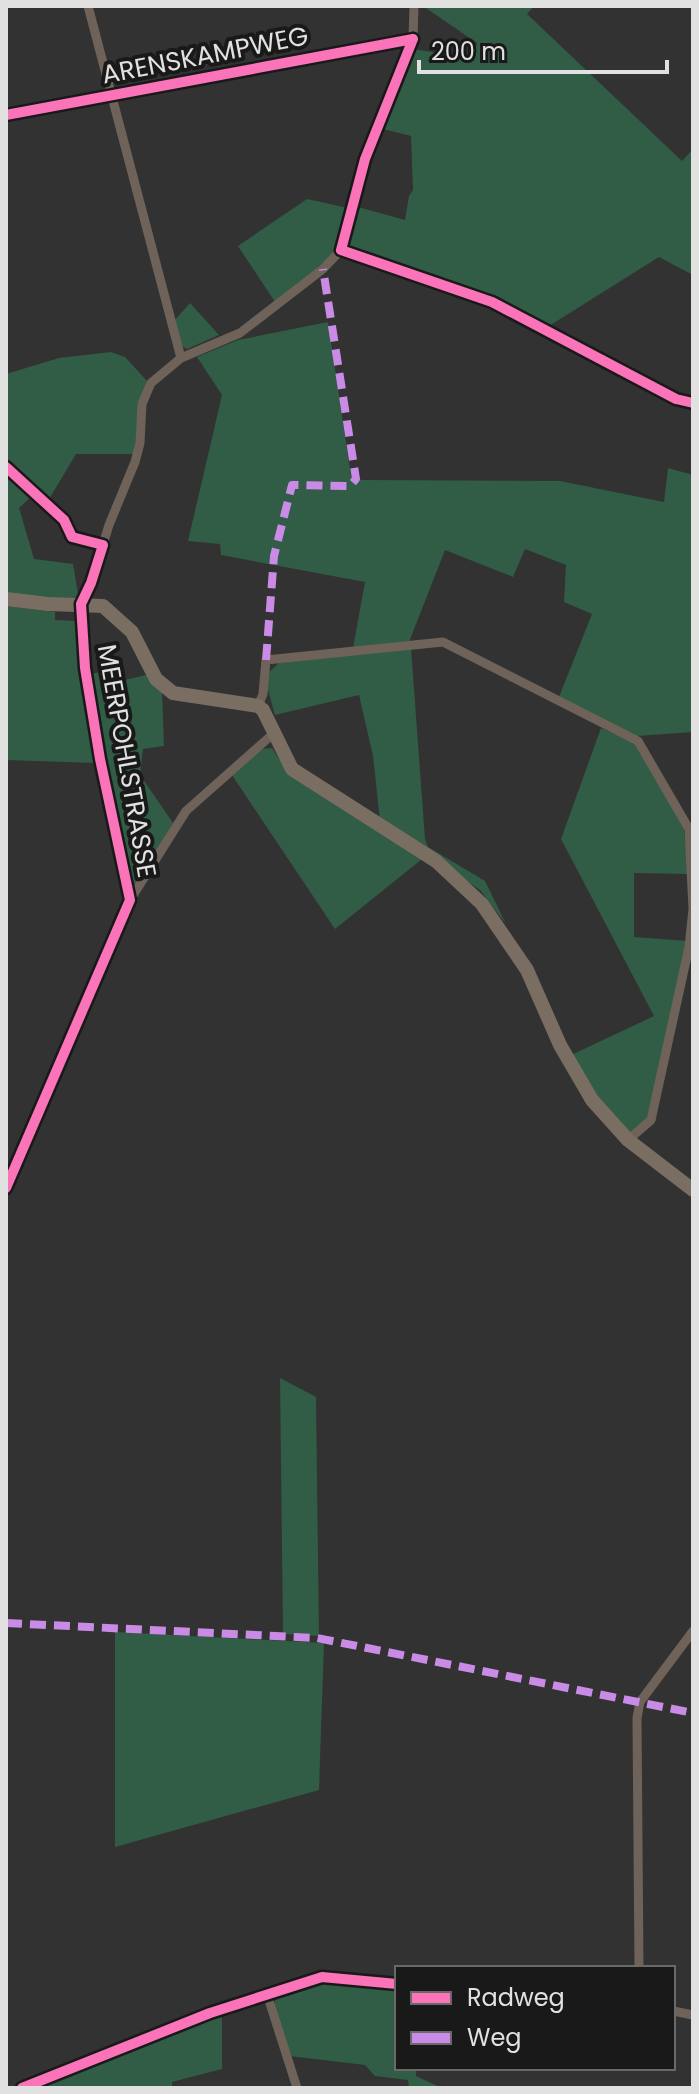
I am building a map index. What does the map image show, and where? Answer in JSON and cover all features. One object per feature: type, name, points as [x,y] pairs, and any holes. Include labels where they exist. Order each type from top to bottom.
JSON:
[{"type":"main road","points":[[6,599],[103,606],[132,632],[156,679],[173,693],[258,706],[263,710],[292,769],[436,861],[482,904],[527,970],[560,1045],[592,1100],[628,1140],[693,1190]]},
{"type":"street","points":[[88,6],[181,358]]},
{"type":"street","points":[[81,604],[135,462],[140,443],[142,404],[151,383],[181,358],[240,333],[323,269],[341,250],[365,159],[413,39],[414,6]]},
{"type":"street","name":"ARENSKAMPWEG","points":[[6,115],[413,39]]},
{"type":"street","points":[[341,250],[492,302],[676,399],[693,403]]},
{"type":"street","name":"MEERPOHLSTRASSE","points":[[81,604],[90,695],[130,900]]},
{"type":"street","points":[[258,706],[263,694],[266,660],[443,642],[638,741],[691,826],[693,909],[689,947],[651,1120],[628,1140]]},
{"type":"street","name":"MEERPOHLSTRASSE","points":[[6,1188],[130,900],[186,811],[274,733]]},
{"type":"street","points":[[639,1966],[638,1710],[640,1702],[693,1631]]},
{"type":"street","points":[[22,2088],[210,2013],[322,1977],[395,1984]]},
{"type":"street","points":[[267,1994],[297,2088]]},
{"type":"green space","points":[[423,6],[534,6],[527,14],[682,161],[693,149],[693,275],[659,257],[549,326],[491,298],[351,251],[347,244],[358,207],[405,220],[413,190],[411,136],[383,129],[412,49],[472,58],[477,43]]},
{"type":"green space","points":[[307,199],[348,208],[337,247],[322,266],[275,302],[238,246]]},
{"type":"green space","points":[[190,303],[219,335],[187,349],[181,346],[174,321]]},
{"type":"green space","points":[[328,322],[351,476],[362,480],[560,481],[664,502],[668,468],[693,475],[693,732],[637,736],[559,697],[592,614],[564,602],[566,565],[525,549],[513,577],[445,550],[409,642],[353,648],[365,582],[221,555],[220,544],[188,541],[222,395],[197,357],[238,340]]},
{"type":"green space","points":[[111,352],[125,357],[148,382],[135,454],[76,454],[48,501],[9,470],[6,463],[6,374],[59,358]]},
{"type":"green space","points":[[6,473],[32,496],[19,508],[34,559],[73,564],[79,600],[6,595]]},
{"type":"green space","points":[[6,606],[55,612],[55,620],[77,621],[83,688],[96,763],[6,760]]},
{"type":"green space","points":[[411,648],[425,839],[428,847],[485,881],[506,924],[480,890],[380,821],[373,756],[359,695],[275,715],[268,690],[268,673],[279,663]]},
{"type":"green space","points":[[112,670],[116,682],[146,675],[162,692],[164,746],[143,749],[140,775],[173,823],[137,883],[130,883],[90,674]]},
{"type":"green space","points":[[601,728],[636,743],[684,829],[689,874],[634,873],[634,937],[688,941],[649,1120],[629,1137],[594,1099],[569,1056],[654,1016],[561,839]]},
{"type":"green space","points":[[272,748],[288,773],[422,859],[335,929],[232,775],[262,749]]},
{"type":"green space","points":[[280,1378],[316,1397],[319,1636],[283,1634]]},
{"type":"green space","points":[[115,1632],[324,1643],[319,1790],[115,1847]]},
{"type":"green space","points":[[327,1981],[395,1988],[395,2070],[416,2070],[416,2076],[442,2088],[409,2088],[408,2080],[375,2076],[365,2065],[289,2056],[275,2005],[275,1997],[286,1991]]},
{"type":"green space","points":[[222,2012],[222,2069],[172,2082],[172,2088],[27,2088]]},
{"type":"marked path","points":[[266,660],[274,556],[292,485],[350,486],[356,479],[323,269]]},
{"type":"marked path","points":[[6,1623],[317,1638],[693,1713]]},
{"type":"cycle path","points":[[413,39],[365,159],[341,250],[492,302],[676,399],[693,403]]},
{"type":"cycle path","points":[[6,115],[413,39]]},
{"type":"cycle path","points":[[6,467],[64,520],[72,537],[103,545],[81,604],[85,668],[100,759],[130,900],[6,1188]]},
{"type":"cycle path","points":[[22,2088],[210,2013],[322,1977],[395,1984]]}]
